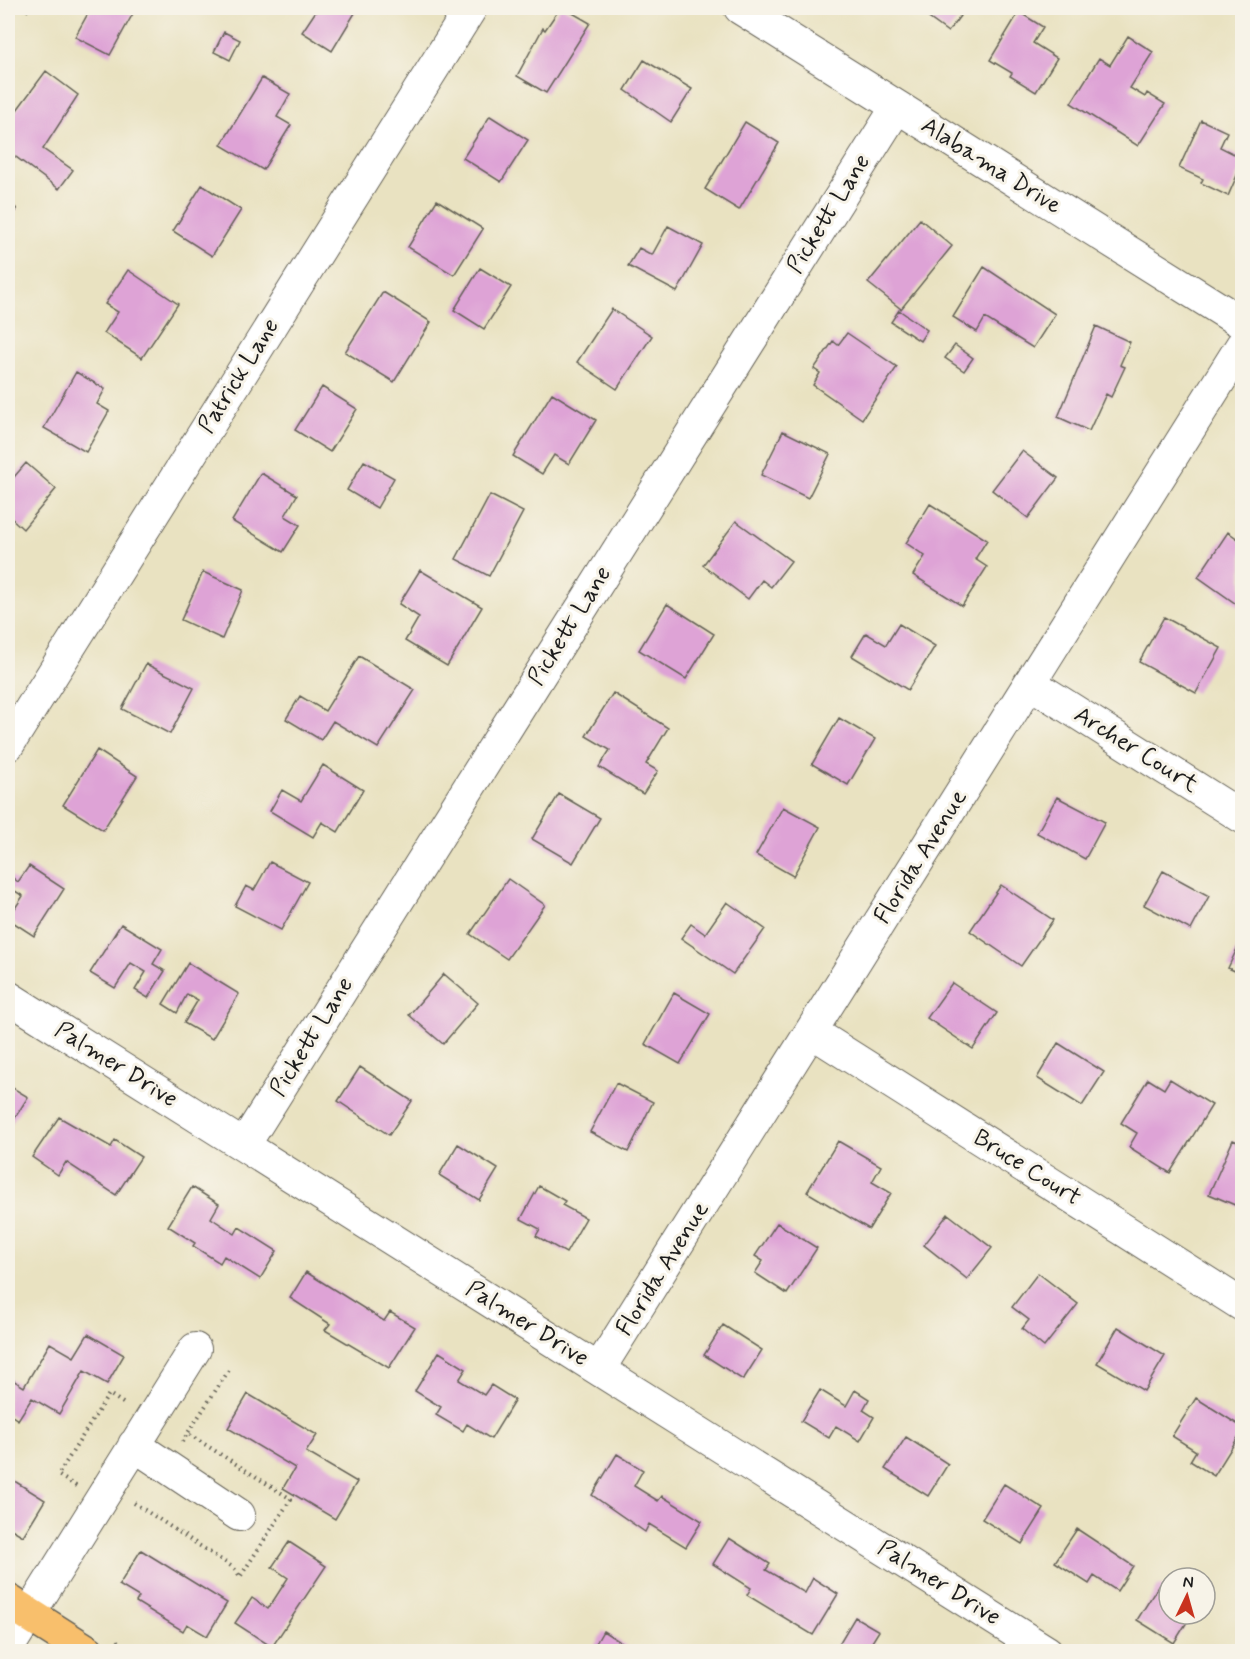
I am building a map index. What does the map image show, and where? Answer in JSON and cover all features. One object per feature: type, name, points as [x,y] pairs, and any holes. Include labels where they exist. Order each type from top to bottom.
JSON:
[{"type":"main road","points":[[18,1608],[102,1646]]},
{"type":"street","name":"Patrick Lane","points":[[8,745],[471,8]]},
{"type":"street","name":"Alabama Drive","points":[[740,8],[1242,323]]},
{"type":"street","name":"Pickett Lane","points":[[244,1145],[897,107]]},
{"type":"street","name":"Florida Avenue","points":[[599,1369],[1242,345]]},
{"type":"street","name":"Archer Court","points":[[1030,683],[1242,817]]},
{"type":"street","name":"Palmer Drive","points":[[8,997],[1047,1652]]},
{"type":"street","name":"Bruce Court","points":[[812,1032],[1242,1305]]},
{"type":"street","points":[[8,1648],[18,1608],[112,1506],[134,1445],[195,1348]]},
{"type":"street","points":[[134,1445],[239,1515]]},
{"type":"path","points":[[181,1443],[229,1370]]},
{"type":"path","points":[[130,1407],[109,1394],[58,1475],[112,1506],[131,1500],[234,1568],[240,1577],[291,1499],[187,1433]]},
{"type":"path","points":[[102,1646],[134,1652]]},
{"type":"building","points":[[91,8],[136,8],[110,55],[75,37]]},
{"type":"building","points":[[318,8],[358,8],[332,51],[302,32]]},
{"type":"building","points":[[560,8],[590,23],[546,93],[517,76],[543,28],[545,30]]},
{"type":"building","points":[[915,8],[966,8],[948,32]]},
{"type":"building","points":[[1019,12],[1043,27],[1033,43],[1057,58],[1036,92],[1010,76],[1012,73],[990,60]]},
{"type":"building","points":[[224,32],[240,40],[230,60],[214,52]]},
{"type":"building","points":[[1128,36],[1153,52],[1130,88],[1145,97],[1147,93],[1165,104],[1138,146],[1071,103],[1099,58],[1110,65]]},
{"type":"building","points":[[644,60],[692,89],[671,122],[625,90]]},
{"type":"building","points":[[46,71],[78,95],[43,149],[73,170],[59,189],[8,151],[8,122]]},
{"type":"building","points":[[262,78],[290,94],[277,117],[291,125],[263,170],[221,145]]},
{"type":"building","points":[[490,116],[528,140],[501,182],[463,158]]},
{"type":"building","points":[[1201,120],[1227,132],[1220,147],[1242,158],[1242,164],[1228,196],[1201,183],[1203,179],[1179,168]]},
{"type":"building","points":[[745,122],[779,143],[739,210],[705,189]]},
{"type":"building","points":[[202,185],[241,210],[212,256],[173,231]]},
{"type":"building","points":[[437,200],[483,229],[454,275],[408,247]]},
{"type":"building","points":[[8,201],[17,209],[8,221]]},
{"type":"building","points":[[920,219],[952,246],[901,309],[868,283]]},
{"type":"building","points":[[668,226],[703,245],[677,292],[628,266],[639,248],[652,255]]},
{"type":"building","points":[[984,267],[1055,314],[1033,348],[985,318],[977,332],[953,317]]},
{"type":"building","points":[[480,268],[511,287],[484,329],[454,310]]},
{"type":"building","points":[[128,270],[178,304],[142,358],[104,333],[118,312],[105,304]]},
{"type":"building","points":[[383,292],[431,322],[394,382],[345,352]]},
{"type":"building","points":[[612,309],[652,336],[617,389],[577,362]]},
{"type":"building","points":[[899,310],[927,330],[920,341],[891,322]]},
{"type":"building","points":[[1096,326],[1130,342],[1120,365],[1125,367],[1111,397],[1106,394],[1089,431],[1058,417]]},
{"type":"building","points":[[847,333],[897,367],[862,419],[813,385],[820,373],[814,369],[833,341],[838,345]]},
{"type":"building","points":[[955,345],[973,358],[964,371],[945,358]]},
{"type":"building","points":[[76,372],[105,389],[97,404],[109,411],[86,452],[44,428]]},
{"type":"building","points":[[322,387],[357,409],[330,452],[295,430]]},
{"type":"building","points":[[552,393],[596,420],[569,464],[554,455],[542,474],[513,456]]},
{"type":"building","points":[[783,431],[830,454],[808,498],[761,475]]},
{"type":"building","points":[[1022,451],[1058,478],[1028,518],[992,490]]},
{"type":"building","points":[[364,461],[394,478],[377,508],[347,490]]},
{"type":"building","points":[[26,463],[56,489],[23,529],[8,515],[8,484]]},
{"type":"building","points":[[261,473],[297,495],[285,516],[300,525],[283,552],[232,521]]},
{"type":"building","points":[[490,495],[523,512],[489,576],[456,559]]},
{"type":"building","points":[[930,504],[987,540],[975,559],[987,567],[962,606],[913,575],[925,556],[906,543]]},
{"type":"building","points":[[736,521],[791,561],[771,587],[762,580],[748,599],[703,565]]},
{"type":"building","points":[[1228,532],[1242,542],[1242,608],[1198,577]]},
{"type":"building","points":[[420,570],[482,607],[447,666],[405,641],[419,617],[399,604]]},
{"type":"building","points":[[203,572],[243,590],[222,639],[181,620]]},
{"type":"building","points":[[667,604],[714,634],[686,679],[639,650]]},
{"type":"building","points":[[1164,617],[1221,648],[1196,693],[1139,662]]},
{"type":"building","points":[[899,624],[935,646],[908,690],[852,656],[866,633],[886,645]]},
{"type":"building","points":[[359,656],[415,690],[378,748],[333,721],[321,740],[286,719],[300,696],[325,711]]},
{"type":"building","points":[[146,664],[194,688],[170,734],[122,709]]},
{"type":"building","points":[[613,693],[668,728],[646,764],[658,771],[643,794],[599,767],[610,750],[586,736]]},
{"type":"building","points":[[839,718],[875,739],[848,785],[812,764]]},
{"type":"building","points":[[97,750],[137,776],[103,830],[63,805]]},
{"type":"building","points":[[323,765],[363,790],[338,832],[322,822],[313,837],[270,811],[282,790],[301,801]]},
{"type":"building","points":[[559,794],[600,818],[573,863],[532,839]]},
{"type":"building","points":[[1057,797],[1105,822],[1085,859],[1037,833]]},
{"type":"building","points":[[783,807],[820,827],[793,876],[756,855]]},
{"type":"building","points":[[270,862],[308,882],[281,930],[235,906],[246,886],[254,890]]},
{"type":"building","points":[[29,866],[64,889],[34,936],[8,919],[23,896],[12,889],[8,896],[8,874],[18,882]]},
{"type":"building","points":[[1163,871],[1209,896],[1191,930],[1144,905]]},
{"type":"building","points":[[508,879],[545,905],[507,959],[470,934]]},
{"type":"building","points":[[1001,885],[1053,920],[1021,966],[970,931]]},
{"type":"building","points":[[727,902],[765,929],[733,974],[681,938],[691,924],[705,934]]},
{"type":"building","points":[[121,924],[162,949],[153,964],[165,971],[148,998],[135,990],[146,972],[131,963],[115,988],[90,973]]},
{"type":"building","points":[[1242,938],[1242,974],[1228,968]]},
{"type":"building","points":[[188,963],[239,994],[212,1039],[184,1023],[198,1000],[187,994],[177,1013],[163,1004]]},
{"type":"building","points":[[444,974],[478,1003],[443,1044],[409,1015]]},
{"type":"building","points":[[952,983],[997,1013],[973,1049],[927,1018]]},
{"type":"building","points":[[674,993],[710,1014],[680,1064],[645,1044]]},
{"type":"building","points":[[1058,1043],[1104,1072],[1082,1106],[1037,1078]]},
{"type":"building","points":[[360,1067],[412,1101],[389,1135],[338,1101]]},
{"type":"building","points":[[1148,1079],[1164,1089],[1170,1079],[1212,1105],[1170,1173],[1129,1147],[1137,1133],[1121,1123]]},
{"type":"building","points":[[8,1082],[12,1085],[11,1087],[28,1097],[8,1129]]},
{"type":"building","points":[[616,1083],[653,1102],[628,1152],[590,1132]]},
{"type":"building","points":[[59,1117],[111,1147],[115,1140],[141,1157],[116,1195],[66,1162],[58,1175],[32,1157]]},
{"type":"building","points":[[1233,1140],[1242,1144],[1242,1208],[1209,1194]]},
{"type":"building","points":[[838,1141],[881,1166],[872,1182],[891,1193],[869,1229],[807,1192]]},
{"type":"building","points":[[458,1144],[498,1169],[479,1200],[439,1175]]},
{"type":"building","points":[[539,1186],[565,1201],[562,1205],[586,1218],[566,1253],[536,1236],[540,1229],[521,1219]]},
{"type":"building","points":[[192,1187],[219,1204],[211,1218],[235,1234],[239,1227],[277,1251],[260,1279],[224,1256],[220,1263],[193,1246],[195,1243],[168,1226]]},
{"type":"building","points":[[948,1214],[992,1248],[967,1279],[924,1245]]},
{"type":"building","points":[[777,1223],[817,1248],[787,1294],[755,1273],[763,1261],[755,1256]]},
{"type":"building","points":[[306,1272],[384,1321],[390,1312],[415,1327],[389,1368],[325,1330],[330,1324],[290,1298]]},
{"type":"building","points":[[1038,1273],[1078,1304],[1044,1347],[1022,1329],[1029,1320],[1012,1307]]},
{"type":"building","points":[[723,1325],[762,1350],[743,1380],[704,1355]]},
{"type":"building","points":[[1118,1327],[1165,1356],[1144,1391],[1097,1363]]},
{"type":"building","points":[[88,1334],[124,1355],[107,1384],[84,1371],[59,1414],[32,1398],[18,1420],[8,1413],[8,1377],[24,1387],[50,1343],[74,1357]]},
{"type":"building","points":[[439,1352],[466,1369],[459,1380],[484,1395],[491,1385],[515,1400],[491,1439],[467,1424],[463,1431],[436,1415],[441,1407],[415,1391]]},
{"type":"building","points":[[820,1390],[846,1406],[855,1390],[869,1399],[863,1410],[874,1417],[860,1441],[836,1426],[829,1438],[801,1421]]},
{"type":"building","points":[[248,1394],[317,1435],[306,1452],[357,1482],[335,1519],[283,1488],[295,1468],[228,1428]]},
{"type":"building","points":[[1196,1398],[1242,1427],[1242,1431],[1214,1476],[1190,1461],[1196,1451],[1172,1436]]},
{"type":"building","points":[[906,1437],[948,1464],[928,1496],[885,1469]]},
{"type":"building","points":[[617,1454],[643,1470],[634,1486],[658,1501],[662,1496],[702,1521],[686,1547],[649,1524],[645,1532],[592,1495]]},
{"type":"building","points":[[8,1477],[45,1500],[23,1536],[8,1527]]},
{"type":"building","points":[[1004,1484],[1044,1509],[1022,1544],[982,1519]]},
{"type":"building","points":[[1077,1529],[1133,1566],[1117,1591],[1094,1576],[1089,1584],[1055,1562]]},
{"type":"building","points":[[729,1538],[770,1564],[766,1570],[805,1593],[813,1578],[838,1594],[813,1635],[747,1595],[751,1588],[713,1564]]},
{"type":"building","points":[[289,1542],[326,1566],[272,1647],[235,1623],[252,1598],[268,1609],[288,1578],[272,1567]]},
{"type":"building","points":[[141,1550],[227,1603],[207,1636],[187,1624],[183,1631],[136,1602],[139,1597],[119,1585]]},
{"type":"building","points":[[1157,1588],[1157,1626],[1185,1626],[1174,1643],[1137,1620]]},
{"type":"building","points":[[855,1617],[879,1631],[872,1642],[887,1652],[834,1652]]},
{"type":"building","points":[[603,1631],[636,1652],[591,1652]]}]
